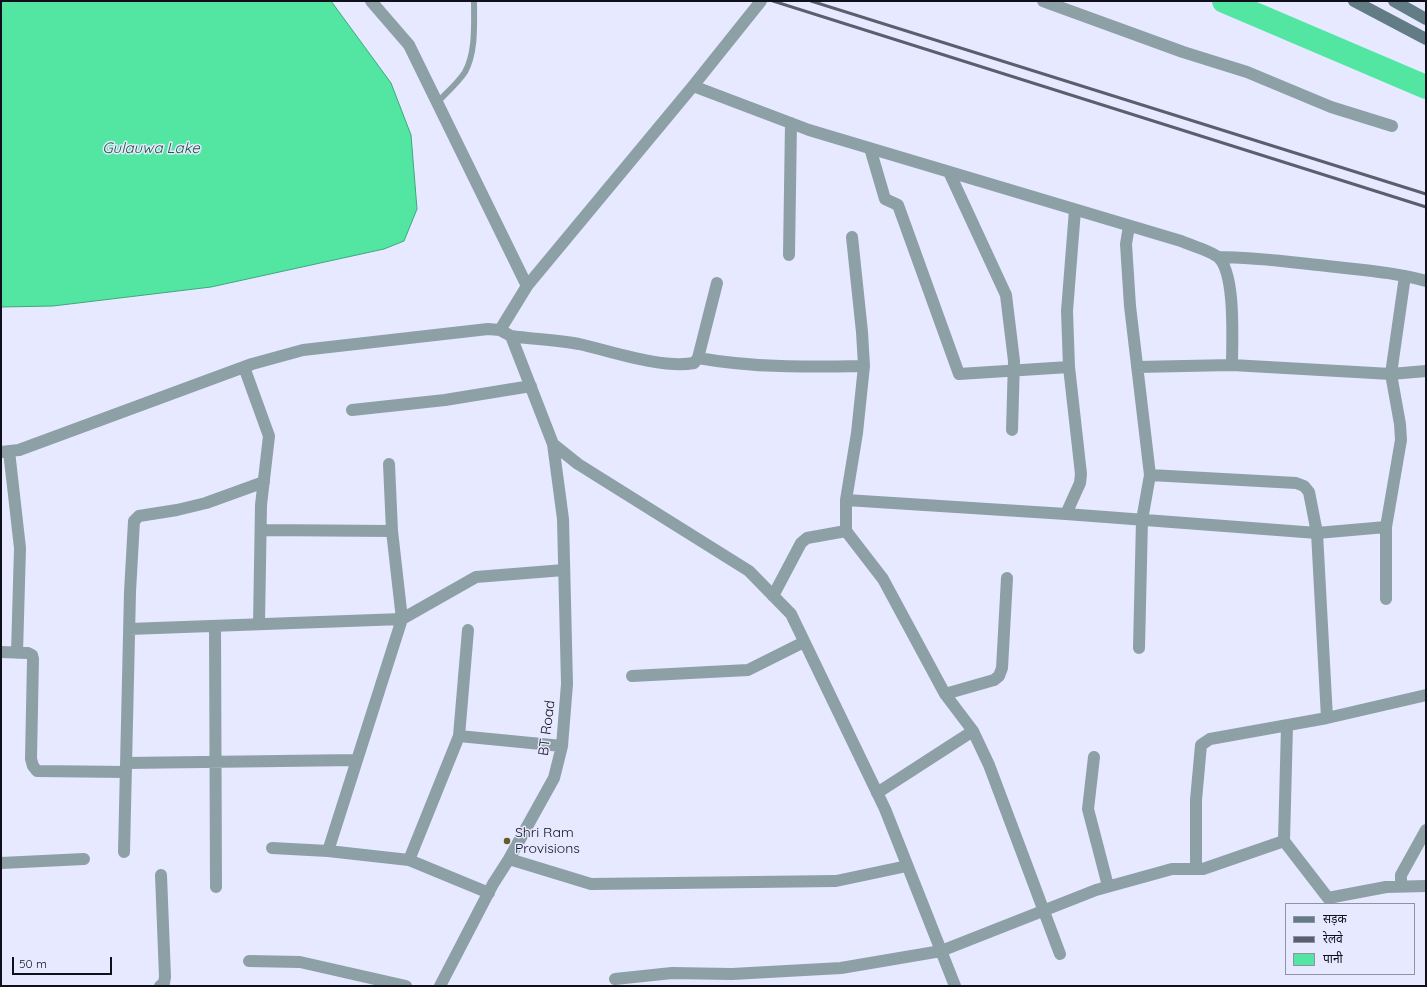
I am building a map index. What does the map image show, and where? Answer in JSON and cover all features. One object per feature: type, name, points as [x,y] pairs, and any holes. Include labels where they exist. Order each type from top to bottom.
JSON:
[{"type":"street","points":[[371,1],[409,45],[527,286]]},
{"type":"street","points":[[761,1],[693,86],[527,286],[506,333],[531,386],[554,444],[578,464],[749,571],[791,614],[877,793],[908,866],[955,986]]},
{"type":"street","points":[[1043,1],[1183,52],[1247,72],[1331,106],[1392,126]]},
{"type":"street","points":[[1354,1],[1426,39]]},
{"type":"street","points":[[1394,1],[1426,19]]},
{"type":"street","points":[[693,86],[791,124],[1181,241],[1218,257],[1246,257],[1405,276],[1426,281]]},
{"type":"street","points":[[789,255],[791,124]]},
{"type":"street","points":[[870,148],[885,199],[898,205],[959,374],[1069,367]]},
{"type":"street","points":[[949,172],[1006,295],[1014,370],[1012,430]]},
{"type":"street","points":[[1066,514],[1080,482],[1081,474],[1069,367],[1067,311],[1075,210]]},
{"type":"street","points":[[1129,226],[1126,244],[1130,306],[1150,475],[1142,520],[1139,648]]},
{"type":"street","points":[[852,237],[864,366],[857,434],[846,500],[846,530],[883,579],[945,694],[973,731],[988,765],[1060,954]]},
{"type":"street","points":[[1218,257],[1226,270],[1232,304],[1232,365]]},
{"type":"street","points":[[1386,599],[1386,527],[1401,440],[1400,424],[1391,374],[1405,276]]},
{"type":"street","points":[[17,653],[20,548],[5,451],[19,450],[244,367],[303,350],[488,329],[577,344],[666,364],[684,365],[694,363],[698,358],[717,283]]},
{"type":"street","points":[[698,358],[733,364],[782,367],[864,366]]},
{"type":"street","points":[[1137,367],[1232,365],[1391,374],[1426,371]]},
{"type":"street","points":[[244,367],[269,436],[260,530],[259,624]]},
{"type":"street","points":[[352,410],[445,400],[531,386]]},
{"type":"street","name":"BT Road","points":[[440,986],[489,893],[554,778],[562,746],[567,684],[563,519],[554,444]]},
{"type":"street","points":[[328,851],[402,619],[392,532],[389,464]]},
{"type":"street","points":[[1150,475],[1296,483],[1304,486],[1309,492],[1318,533],[1327,718]]},
{"type":"street","points":[[124,852],[129,629],[134,525],[136,518],[206,503],[264,482]]},
{"type":"street","points":[[846,500],[1066,514],[1318,533],[1386,527]]},
{"type":"street","points":[[260,530],[392,532]]},
{"type":"street","points":[[773,596],[801,543],[807,538],[846,530]]},
{"type":"street","points":[[129,629],[402,619],[476,577],[564,570]]},
{"type":"street","points":[[945,694],[994,680],[999,676],[1002,668],[1007,578]]},
{"type":"street","points":[[215,626],[216,887]]},
{"type":"street","points":[[409,860],[459,736],[468,630]]},
{"type":"street","points":[[632,676],[748,670],[804,642]]},
{"type":"street","points":[[1,652],[28,653],[32,655],[31,759],[33,766],[38,771],[216,762],[357,760]]},
{"type":"street","points":[[1196,869],[1196,800],[1201,746],[1210,739],[1327,718],[1426,695]]},
{"type":"street","points":[[1287,726],[1284,841],[1328,898],[1386,887],[1426,886]]},
{"type":"street","points":[[877,793],[973,731]]},
{"type":"street","points":[[459,736],[562,746]]},
{"type":"street","points":[[1094,757],[1088,810],[1108,886]]},
{"type":"street","points":[[1401,886],[1402,875],[1426,830]]},
{"type":"street","points":[[615,979],[672,973],[732,974],[841,968],[941,951],[1108,886],[1172,869],[1203,869],[1284,841]]},
{"type":"street","points":[[272,848],[328,851],[409,860],[489,893]]},
{"type":"street","points":[[1,863],[84,859]]},
{"type":"street","points":[[509,859],[591,884],[836,881],[908,866]]},
{"type":"street","points":[[160,986],[164,983],[165,977],[161,875]]},
{"type":"street","points":[[249,961],[300,962],[406,986]]},
{"type":"lane","points":[[437,103],[464,73],[470,58],[474,30],[474,1]]},
{"type":"water","name":"Gulauwa Lake","points":[[1,1],[331,1],[391,83],[411,135],[417,209],[404,241],[384,249],[211,287],[53,306],[1,307]]},
{"type":"waterway","points":[[1224,1],[1426,87]]},
{"type":"railway","points":[[773,1],[1426,207]]},
{"type":"railway","points":[[811,1],[1426,194]]},
{"type":"place","name":"Shri Ram Provisions","points":[[507,841]]}]
